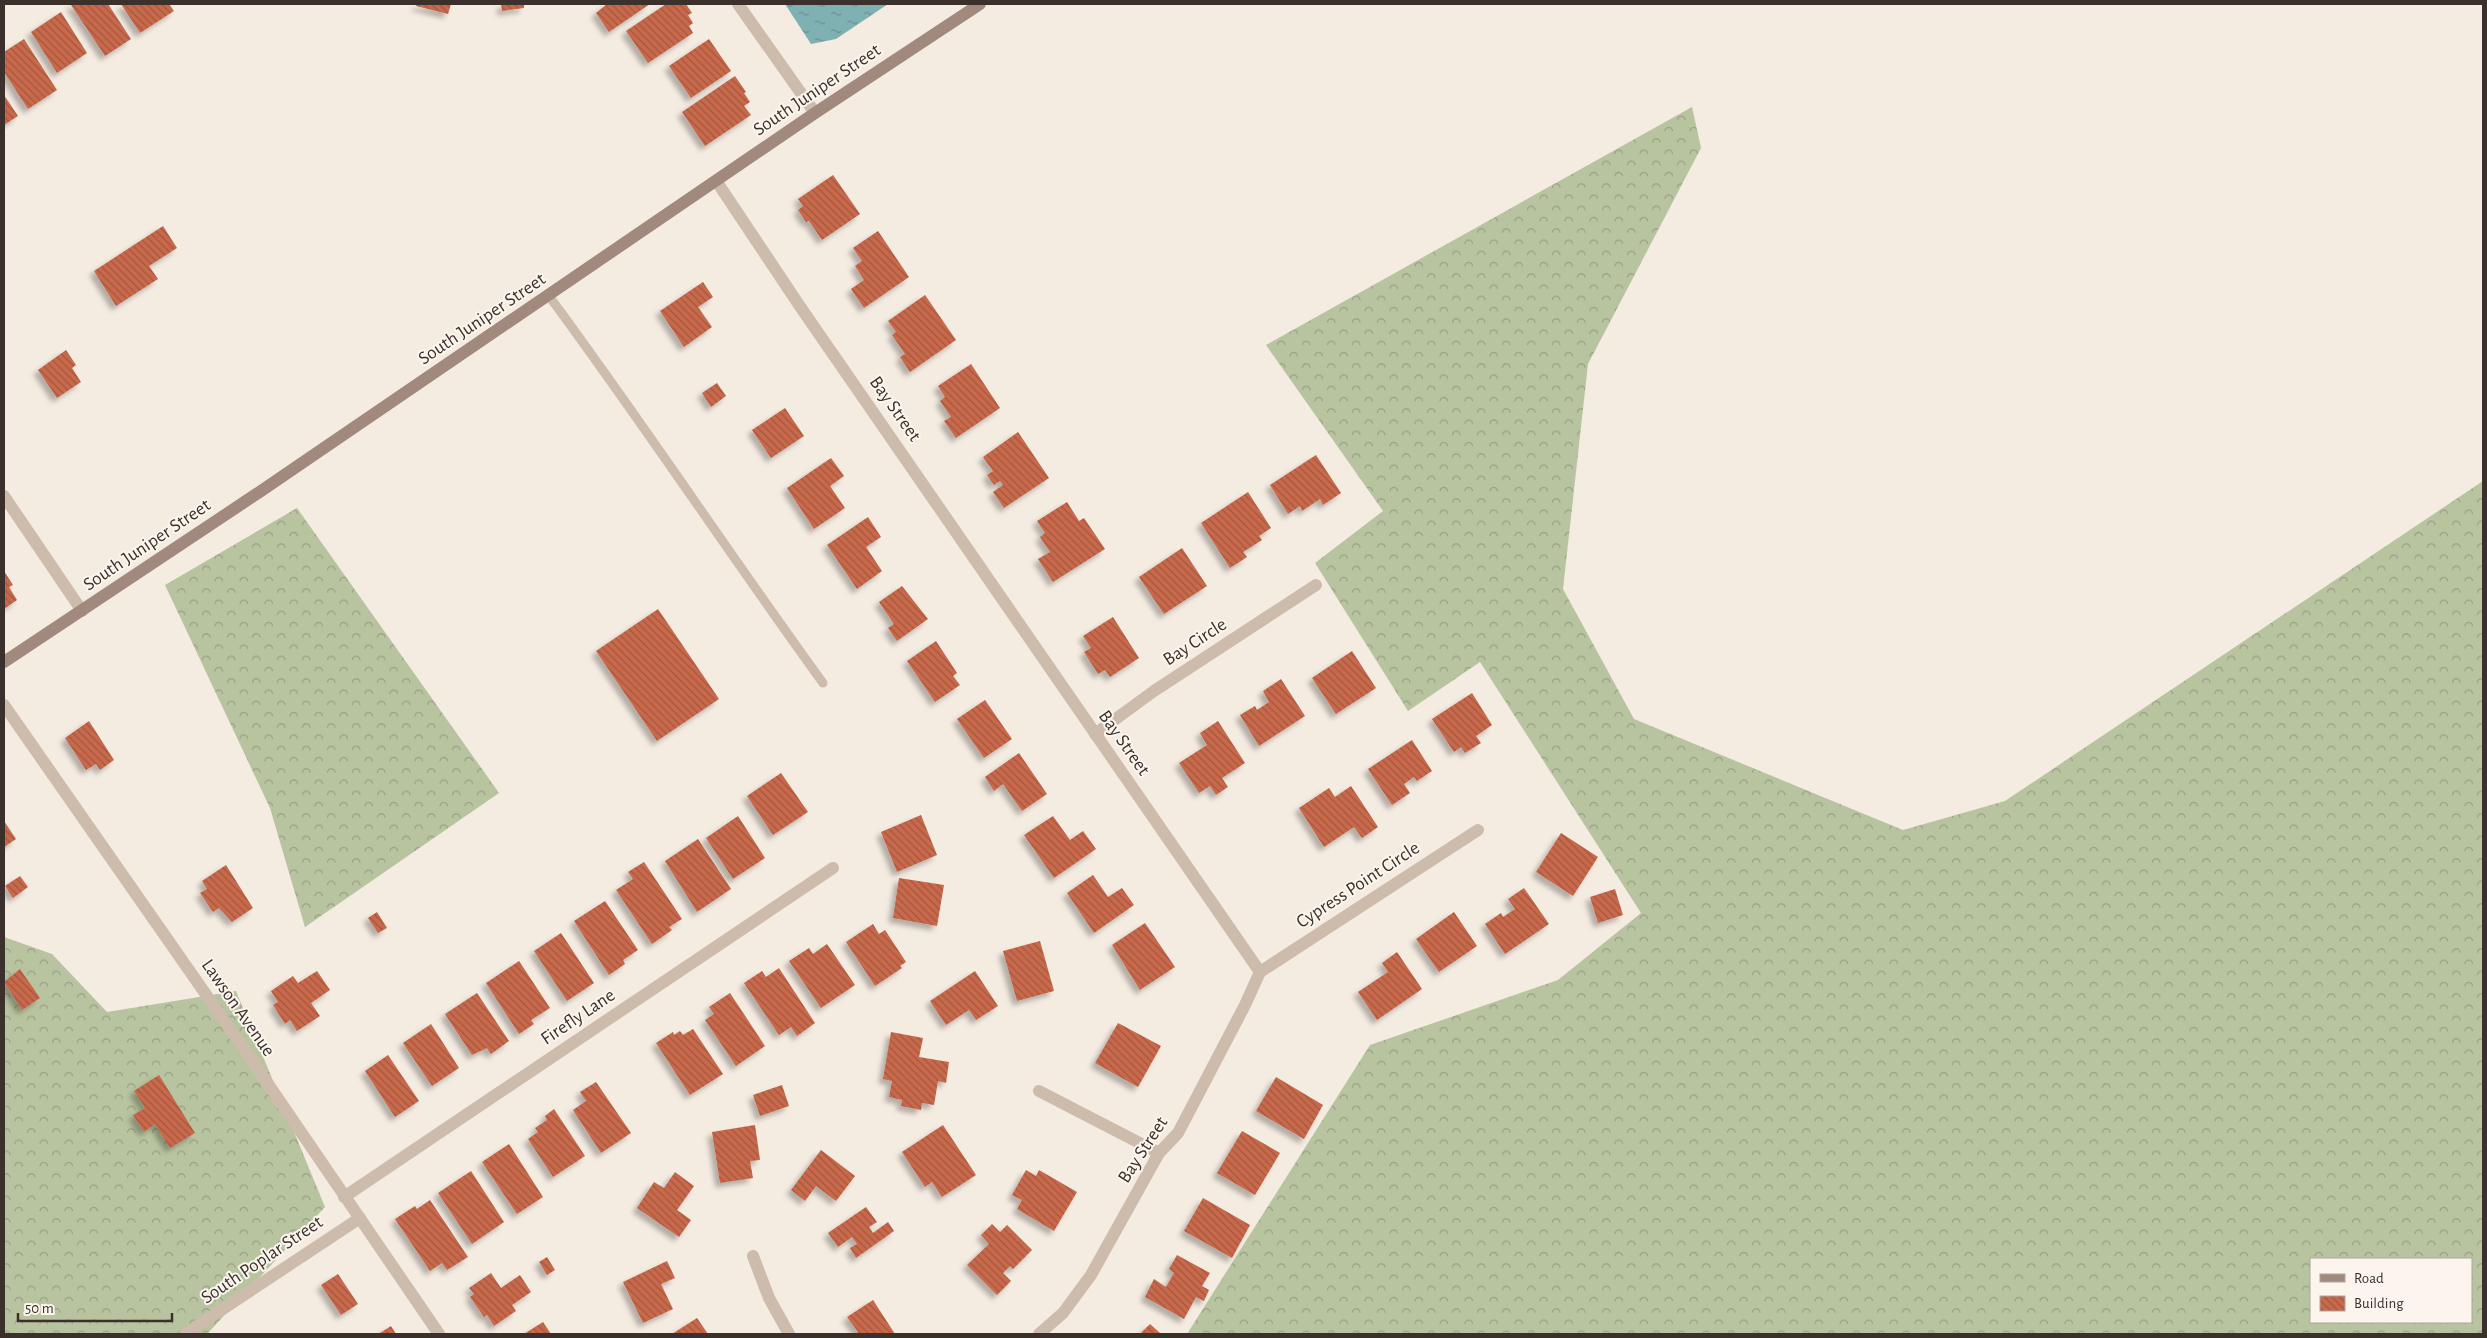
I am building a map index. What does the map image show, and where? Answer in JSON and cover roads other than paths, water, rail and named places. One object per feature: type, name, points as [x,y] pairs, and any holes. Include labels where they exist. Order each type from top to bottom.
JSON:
[{"type":"street","points":[[738,4],[815,113]]},
{"type":"street","name":"South Juniper Street","points":[[4,662],[717,182],[815,113],[980,4]]},
{"type":"street","name":"Bay Street","points":[[717,182],[799,305],[1260,972],[1245,1005],[1178,1134],[1159,1153],[1091,1275],[1064,1313],[1038,1334]]},
{"type":"street","points":[[4,496],[82,611]]},
{"type":"street","name":"Bay Circle","points":[[1096,734],[1154,691],[1316,585]]},
{"type":"street","name":"Lawson Avenue","points":[[4,705],[246,1050],[439,1334]]},
{"type":"street","name":"Cypress Point Circle","points":[[1260,972],[1478,830]]},
{"type":"street","name":"Firefly Lane","points":[[344,1196],[833,868]]},
{"type":"street","points":[[1039,1091],[1159,1153]]},
{"type":"street","name":"South Poplar Street","points":[[185,1334],[360,1218]]},
{"type":"street","points":[[753,1256],[769,1298],[789,1334]]},
{"type":"lane","points":[[548,296],[653,439],[725,547],[823,683]]},
{"type":"water","points":[[785,4],[888,4],[836,39],[811,44]]}]
